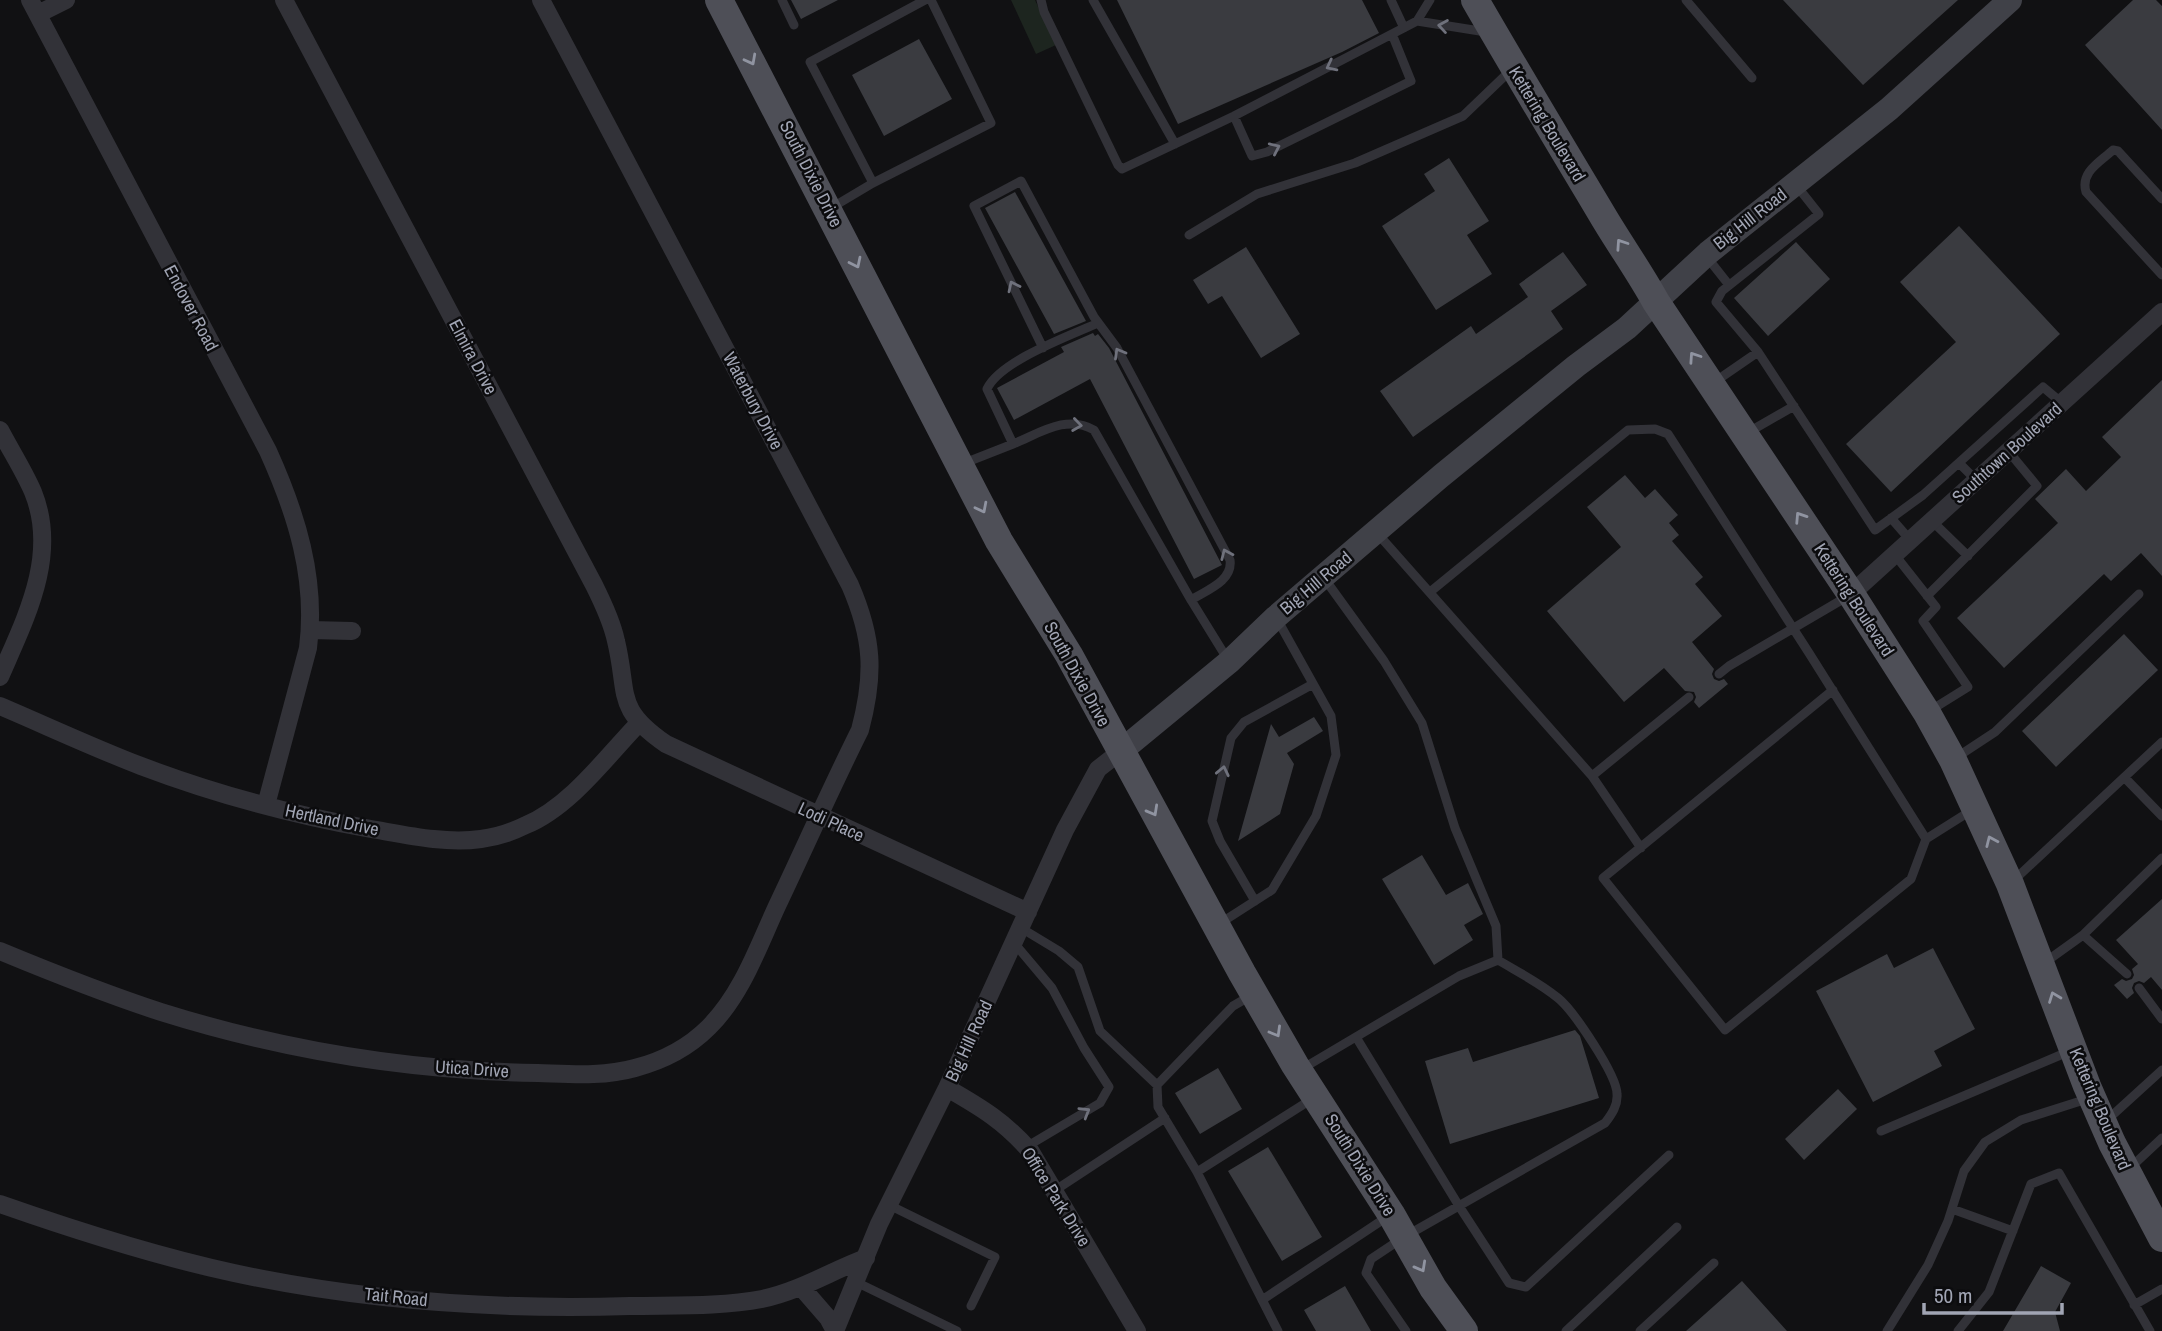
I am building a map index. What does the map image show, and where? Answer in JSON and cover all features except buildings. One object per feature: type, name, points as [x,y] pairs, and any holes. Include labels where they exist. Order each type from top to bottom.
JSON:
[{"type":"main road","name":"South Dixie Drive","points":[[719,0],[999,541],[1069,655],[1216,926],[1299,1071],[1398,1225],[1433,1288],[1464,1331]]},
{"type":"main road","name":"Kettering Boulevard","points":[[1475,0],[1656,302],[1927,713],[1976,807],[2010,884],[2103,1123],[2162,1238]]},
{"type":"street","points":[[34,7],[66,0]]},
{"type":"street","name":"Elmira Drive","points":[[284,0],[594,585],[616,640],[623,691],[639,723]]},
{"type":"street","name":"Waterbury Drive","points":[[541,0],[861,609],[868,635],[871,666],[868,699],[860,730],[819,816]]},
{"type":"street","name":"Big Hill Road","points":[[835,1331],[889,1205],[947,1088],[1065,830],[1098,769],[1229,662],[1276,617],[1376,532],[1656,302],[1705,255],[1889,109],[2010,0]]},
{"type":"street","name":"Endover Road","points":[[34,7],[268,451],[299,528],[309,584],[311,630],[266,805]]},
{"type":"street","name":"Southtown Boulevard","points":[[1851,594],[2162,312]]},
{"type":"street","points":[[0,430],[33,492],[42,535],[42,558],[38,581],[0,677]]},
{"type":"street","points":[[311,630],[352,631]]},
{"type":"street","name":"Hertland Drive","points":[[0,706],[142,766],[266,805],[340,824],[456,840],[502,835],[529,824],[558,806],[639,723]]},
{"type":"street","name":"Lodi Place","points":[[639,723],[666,744],[819,816],[1021,928]]},
{"type":"street","name":"Utica Drive","points":[[0,951],[78,983],[164,1012],[251,1036],[333,1053],[412,1065],[513,1073],[600,1074],[633,1069],[656,1062],[684,1048],[708,1029],[722,1013],[740,987],[819,816]]},
{"type":"street","name":"Office Park Drive","points":[[947,1088],[995,1116],[1026,1147],[1138,1331]]},
{"type":"street","name":"Tait Road","points":[[0,1204],[164,1256],[235,1273],[344,1291],[452,1303],[586,1307],[734,1303],[802,1288],[834,1270],[866,1258]]},
{"type":"street","points":[[802,1288],[828,1318],[835,1331]]},
{"type":"lane","points":[[782,0],[794,25]]},
{"type":"lane","points":[[873,183],[810,62],[925,0]]},
{"type":"lane","points":[[829,209],[873,183],[991,123],[931,0]]},
{"type":"lane","points":[[1041,0],[1044,12],[1122,169],[1234,116],[1417,21],[1430,0]]},
{"type":"lane","points":[[1093,0],[1175,144]]},
{"type":"lane","points":[[1391,0],[1404,28]]},
{"type":"lane","points":[[1686,0],[1752,78]]},
{"type":"lane","points":[[1417,21],[1494,34]]},
{"type":"lane","points":[[1234,116],[1252,156],[1267,152],[1411,81],[1392,34]]},
{"type":"lane","points":[[1189,235],[1258,194],[1354,163],[1463,116],[1514,68]]},
{"type":"lane","points":[[2162,199],[2118,151],[2113,150],[2086,175],[2086,192],[2162,275]]},
{"type":"lane","points":[[1043,348],[974,206],[1021,181],[1098,323],[1116,348],[1230,560],[1231,568],[1227,576],[1191,600]]},
{"type":"lane","points":[[1795,184],[1819,214],[1721,290],[1716,302],[1758,352],[1875,530],[1923,495],[2043,387],[2062,404]]},
{"type":"lane","points":[[1705,255],[1729,285]]},
{"type":"lane","points":[[1013,444],[987,389],[996,374],[1043,348],[1098,323]]},
{"type":"lane","points":[[1712,384],[1758,352]]},
{"type":"lane","points":[[1745,434],[1794,406]]},
{"type":"lane","points":[[960,464],[1062,423],[1076,422],[1094,430],[1229,662]]},
{"type":"lane","points":[[1430,592],[1628,430],[1656,429],[1668,435],[1926,839]]},
{"type":"lane","points":[[1927,596],[2037,486],[2009,452]]},
{"type":"lane","points":[[1959,463],[1977,481]]},
{"type":"lane","points":[[1891,518],[1911,541]]},
{"type":"lane","points":[[1932,521],[1968,555]]},
{"type":"lane","points":[[1376,532],[1592,776],[1641,848]]},
{"type":"lane","points":[[1895,555],[1936,607],[1923,621],[1968,687],[1927,713]]},
{"type":"lane","points":[[1323,577],[1384,661],[1422,723],[1455,828],[1496,926],[1498,960]]},
{"type":"lane","points":[[1719,674],[1851,594]]},
{"type":"lane","points":[[1953,760],[1995,732],[2138,594]]},
{"type":"lane","points":[[1216,926],[1272,890],[1315,816],[1336,755],[1331,716],[1276,617]]},
{"type":"lane","points":[[1255,901],[1220,841],[1212,821],[1231,738],[1244,722],[1313,684]]},
{"type":"lane","points":[[1833,690],[1603,878],[1725,1030],[1911,879],[1926,839],[1976,807]]},
{"type":"lane","points":[[1592,776],[1689,697]]},
{"type":"lane","points":[[2010,884],[2162,743]]},
{"type":"lane","points":[[2124,778],[2162,816]]},
{"type":"lane","points":[[2042,965],[2083,934],[2162,858]]},
{"type":"lane","points":[[1021,928],[1059,951],[1077,967],[1100,1031],[1157,1085],[1158,1107],[1197,1172],[1278,1331]]},
{"type":"lane","points":[[1021,928],[1084,1048],[1109,1087],[1100,1103],[1026,1147]]},
{"type":"lane","points":[[2083,934],[2127,974]]},
{"type":"lane","points":[[1299,1071],[1459,976],[1498,960]]},
{"type":"lane","points":[[1262,1300],[1398,1225],[1459,1206],[1605,1123],[1612,1113],[1618,1090],[1589,1036],[1559,998],[1498,960]]},
{"type":"lane","points":[[2139,988],[2162,1019]]},
{"type":"lane","points":[[1157,1085],[1233,1006],[1254,994]]},
{"type":"lane","points":[[1356,1037],[1509,1283],[1527,1287],[1669,1155]]},
{"type":"lane","points":[[1881,1131],[1958,1101],[2044,1060],[2074,1049]]},
{"type":"lane","points":[[2103,1123],[2162,1070]]},
{"type":"lane","points":[[1197,1172],[1316,1097]]},
{"type":"lane","points":[[1887,1331],[1928,1265],[1952,1209],[1964,1171],[1985,1142],[2021,1120],[2092,1097]]},
{"type":"lane","points":[[1054,1191],[1165,1118]]},
{"type":"lane","points":[[2126,1171],[2162,1138]]},
{"type":"lane","points":[[1958,1331],[1989,1292],[2031,1184],[2059,1173],[2150,1331]]},
{"type":"lane","points":[[889,1205],[995,1257],[971,1306]]},
{"type":"lane","points":[[1952,1209],[2013,1231]]},
{"type":"lane","points":[[1398,1225],[1371,1259],[1366,1273],[1406,1331]]},
{"type":"lane","points":[[1566,1331],[1677,1227]]},
{"type":"lane","points":[[1640,1331],[1714,1263]]},
{"type":"lane","points":[[856,1282],[957,1331]]},
{"type":"lane","points":[[2134,1305],[2162,1289]]},
{"type":"shaded area","points":[[1011,0],[1035,0],[1056,45],[1036,54]]}]
